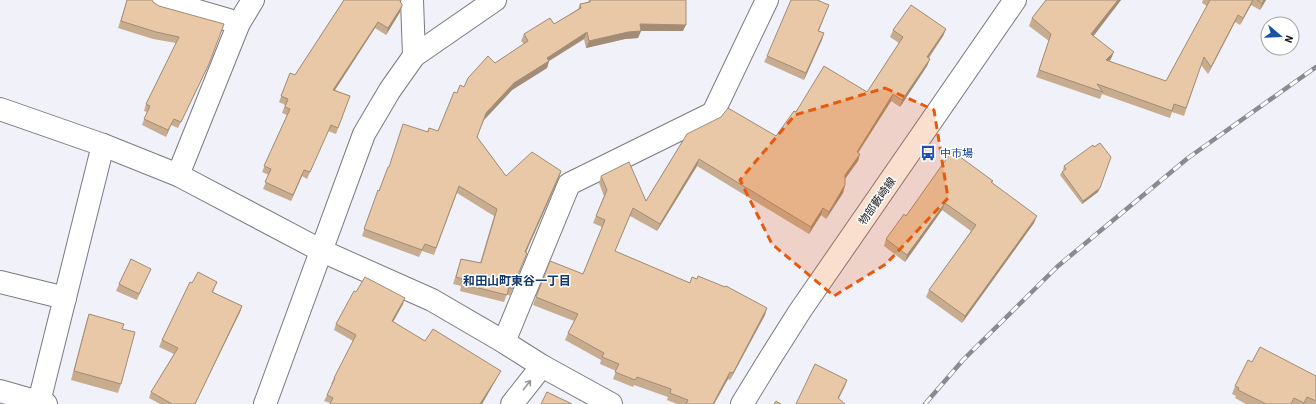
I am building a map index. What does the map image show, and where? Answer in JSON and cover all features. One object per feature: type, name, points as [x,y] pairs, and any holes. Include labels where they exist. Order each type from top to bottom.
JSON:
[{"type":"street","points":[[160,0],[239,23]]},
{"type":"street","points":[[178,175],[239,23],[253,0]]},
{"type":"street","points":[[412,0],[414,56]]},
{"type":"street","points":[[265,404],[364,134],[390,90],[414,56],[495,0]]},
{"type":"street","points":[[504,342],[569,184],[713,113],[767,0]]},
{"type":"street","name":"物部藪崎線","points":[[742,404],[800,311],[1015,0]]},
{"type":"street","points":[[0,109],[103,145],[178,175],[322,251],[432,300],[542,366],[611,404]]},
{"type":"street","points":[[0,391],[43,403],[65,298],[103,145]]},
{"type":"street","points":[[0,282],[65,298]]},
{"type":"street","points":[[512,404],[542,366]]},
{"type":"highlighted area","points":[[885,88],[934,110],[948,198],[886,264],[834,296],[772,244],[740,180],[795,115]]},
{"type":"building","points":[[127,0],[152,0],[159,6],[224,24],[209,64],[181,122],[174,119],[168,130],[144,119],[150,106],[146,104],[179,37],[156,32],[121,21]]},
{"type":"building","points":[[344,0],[401,0],[400,2],[402,6],[388,28],[378,22],[333,90],[350,96],[338,128],[331,125],[310,172],[304,170],[293,195],[265,182],[271,169],[264,166],[290,109],[285,107],[288,99],[281,96],[290,73],[295,75]]},
{"type":"building","points":[[590,0],[686,0],[686,25],[640,24],[641,31],[628,32],[589,41],[587,32],[547,58],[549,61],[514,83],[486,113],[477,137],[506,176],[532,152],[561,171],[525,252],[527,253],[512,289],[509,287],[507,295],[462,284],[463,279],[456,277],[461,259],[481,263],[497,209],[459,186],[436,248],[425,244],[422,250],[364,229],[378,190],[379,191],[389,167],[403,124],[428,132],[429,128],[438,131],[454,92],[457,93],[460,85],[464,87],[468,78],[488,56],[495,63],[528,41],[524,34],[550,18],[554,24],[581,8],[580,4],[590,2]]},
{"type":"building","points":[[791,0],[817,0],[829,5],[818,31],[824,33],[806,73],[767,56]]},
{"type":"building","points":[[1046,0],[1118,0],[1091,34],[1114,52],[1106,60],[1166,81],[1210,0],[1253,0],[1243,18],[1238,15],[1211,67],[1204,57],[1186,108],[1174,104],[1172,111],[1097,84],[1103,92],[1039,70],[1051,34],[1032,18]]},
{"type":"building","points":[[1257,0],[1264,0],[1262,3]]},
{"type":"building","points":[[911,5],[946,29],[927,57],[930,59],[902,100],[893,94],[857,152],[860,154],[845,175],[845,185],[829,212],[823,208],[811,227],[699,159],[660,224],[633,208],[615,251],[690,283],[692,277],[697,279],[698,276],[725,287],[726,286],[767,308],[733,373],[730,372],[713,404],[686,404],[688,400],[670,393],[671,389],[637,377],[635,380],[615,372],[619,364],[602,357],[604,353],[568,333],[578,314],[536,297],[550,261],[583,274],[605,220],[596,216],[607,190],[601,176],[629,162],[646,201],[687,134],[721,117],[728,108],[776,136],[794,111],[796,112],[824,66],[867,92],[903,37],[893,30]]},
{"type":"building","points":[[1100,143],[1111,157],[1100,188],[1083,201],[1062,172],[1066,169],[1064,166],[1093,145],[1094,147]]},
{"type":"building","points":[[952,151],[1037,216],[965,316],[929,290],[976,225],[945,203],[907,255],[886,239],[904,214],[906,216]]},
{"type":"building","points":[[131,259],[151,269],[139,294],[119,284]]},
{"type":"building","points":[[198,272],[217,282],[212,292],[242,306],[195,404],[172,404],[151,392],[178,348],[162,340],[190,282],[192,283]]},
{"type":"building","points":[[365,277],[405,298],[392,321],[425,341],[433,329],[501,371],[480,404],[330,404],[333,398],[327,395],[356,335],[336,324],[354,291],[356,292]]},
{"type":"building","points":[[89,314],[124,324],[122,329],[135,332],[121,384],[74,371]]},
{"type":"building","points":[[1260,347],[1316,376],[1316,401],[1307,397],[1304,403],[1294,398],[1291,404],[1266,404],[1238,390],[1239,388],[1235,386],[1248,360],[1252,362]]},
{"type":"building","points":[[815,364],[847,380],[838,398],[845,404],[796,404]]},
{"type":"building","points":[[547,392],[572,404],[541,404]]},
{"type":"building","points":[[776,401],[781,404],[774,404]]},
{"type":"railway","points":[[925,404],[963,360],[1058,266],[1188,158],[1316,67]]},
{"type":"place","name":"中市場","points":[[928,153]]},
{"type":"district","name":"和田山町東谷一丁目","points":[[517,281]]}]
